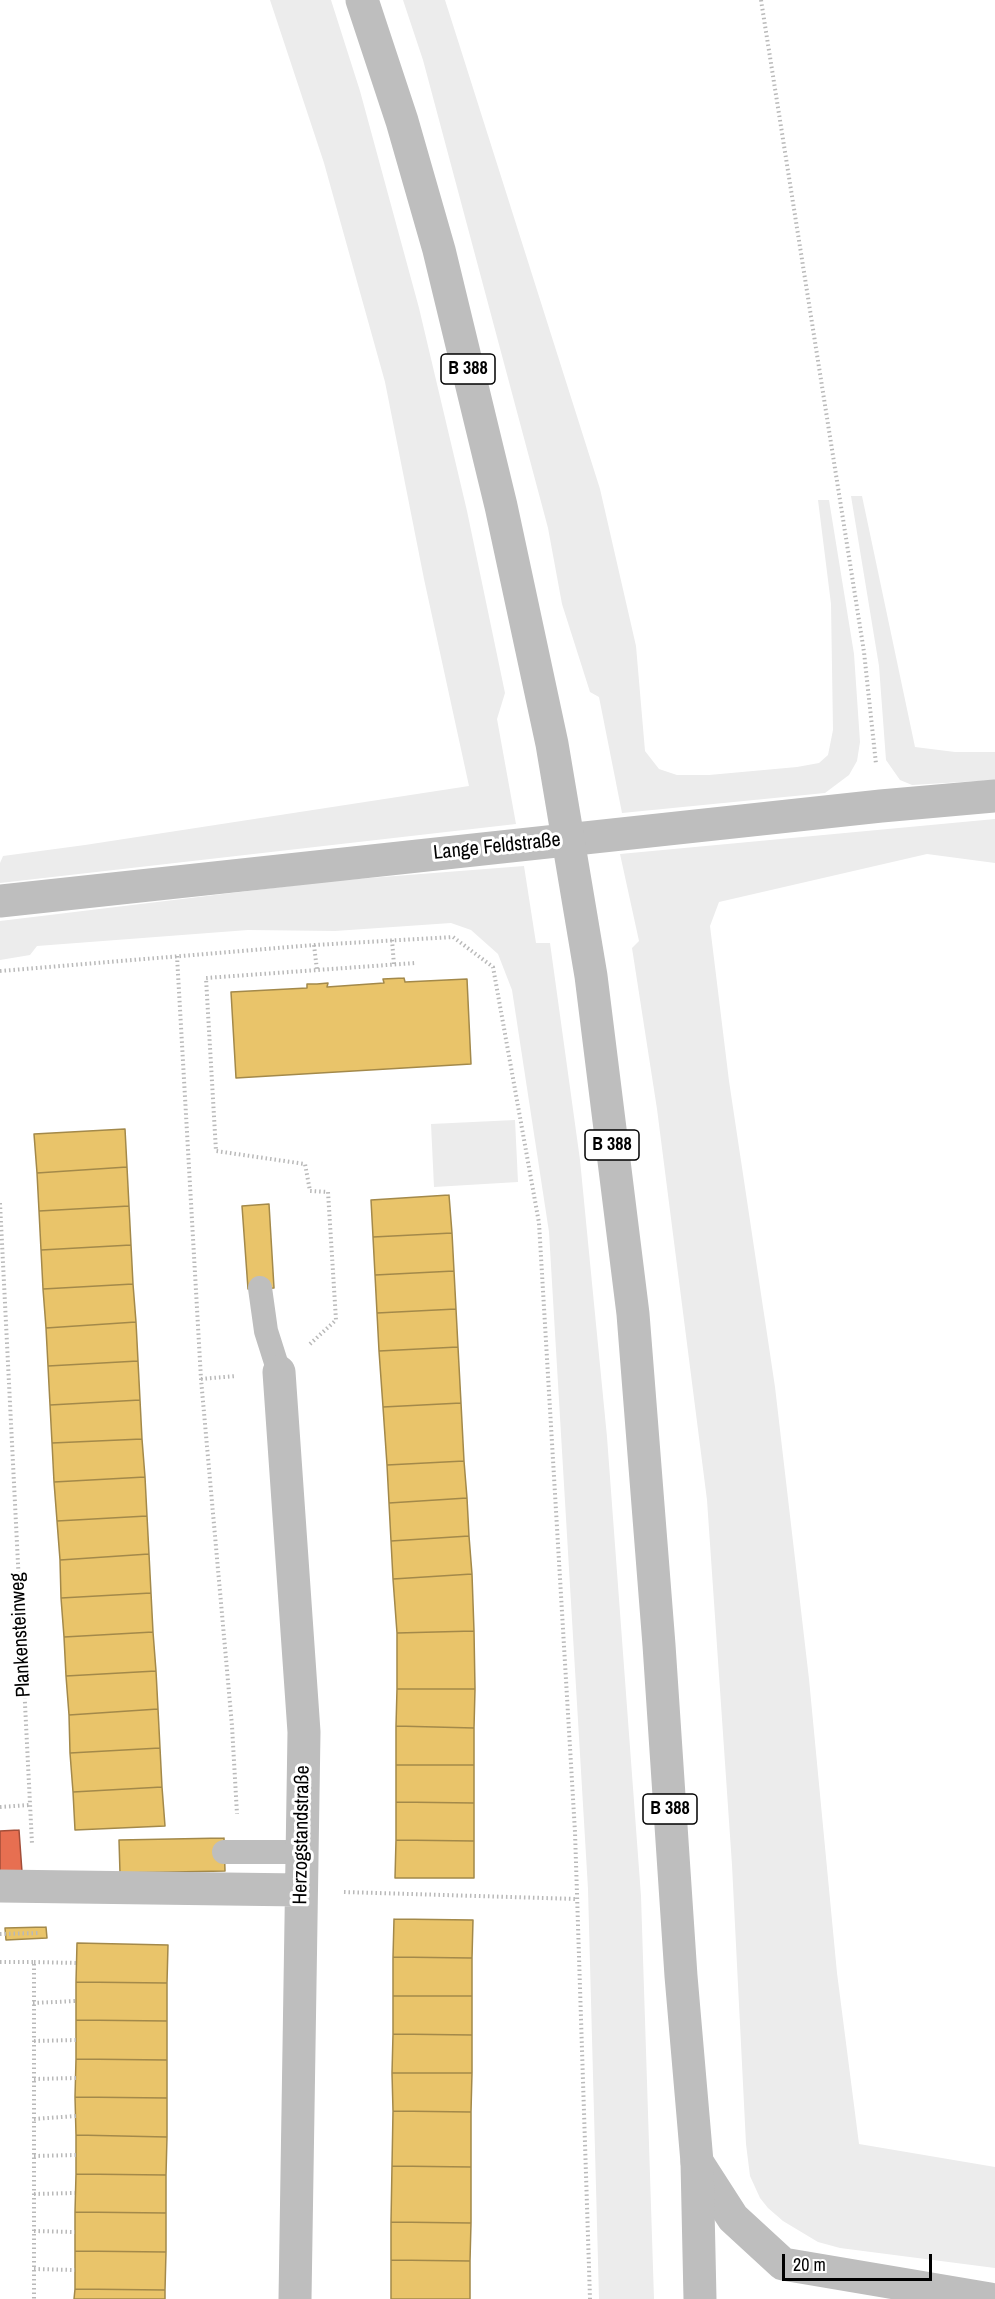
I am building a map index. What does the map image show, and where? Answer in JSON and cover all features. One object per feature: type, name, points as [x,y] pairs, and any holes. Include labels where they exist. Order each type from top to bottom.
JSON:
[{"type":"street","name":"B 388","points":[[362,0],[402,121],[439,250],[501,506],[552,744],[591,976],[633,1314],[659,1645],[681,1976],[697,2162],[700,2299]]},
{"type":"street","name":"Lange Feldstraße","points":[[0,901],[880,806],[995,796]]},
{"type":"street","name":"Herzogstandstraße","points":[[279,1372],[304,1732],[295,2299]]},
{"type":"street","points":[[0,1886],[301,1890]]},
{"type":"street","points":[[697,2162],[733,2218],[783,2264],[990,2299]]},
{"type":"lane","points":[[260,1288],[266,1331],[279,1372]]},
{"type":"lane","points":[[236,1852],[302,1852]]},
{"type":"path","points":[[761,0],[864,652],[880,806]]},
{"type":"path","points":[[0,971],[314,945],[453,937],[493,967],[539,1223],[575,1820],[590,2299]]},
{"type":"path","points":[[392,940],[394,964]]},
{"type":"path","points":[[314,945],[317,970]]},
{"type":"path","points":[[177,956],[201,1379],[232,1726],[238,1832],[236,1852]]},
{"type":"path","points":[[279,1372],[336,1320],[328,1192],[310,1191],[305,1164],[216,1151],[206,978],[415,963]]},
{"type":"path","name":"Plankensteinweg","points":[[0,1203],[34,1886]]},
{"type":"path","points":[[0,1807],[29,1805]]},
{"type":"path","points":[[301,1890],[577,1899]]},
{"type":"path","points":[[0,1934],[40,1933]]},
{"type":"path","points":[[0,1962],[76,1963]]},
{"type":"path","points":[[34,1962],[34,2299]]},
{"type":"path","points":[[33,2003],[76,2001]]},
{"type":"path","points":[[34,2041],[76,2040]]},
{"type":"path","points":[[34,2079],[76,2078]]},
{"type":"path","points":[[34,2119],[76,2116]]},
{"type":"path","points":[[34,2156],[76,2155]]},
{"type":"path","points":[[34,2194],[75,2193]]},
{"type":"path","points":[[34,2231],[75,2232]]},
{"type":"path","points":[[34,2270],[75,2270]]},
{"type":"shaded area","points":[[270,0],[331,0],[360,91],[419,308],[467,511],[505,693],[497,719],[516,824],[0,883],[0,863],[3,856],[469,786],[424,579],[385,382],[324,163]]},
{"type":"shaded area","points":[[403,0],[445,0],[600,489],[636,646],[645,751],[659,769],[677,775],[709,775],[797,767],[819,763],[828,755],[833,730],[831,604],[818,500],[829,500],[854,654],[860,742],[857,761],[849,775],[825,793],[622,813],[599,697],[590,692],[562,604],[548,528],[423,60]]},
{"type":"shaded area","points":[[851,496],[862,496],[915,747],[955,752],[995,752],[995,780],[912,785],[900,780],[886,760],[879,666]]},
{"type":"shaded area","points":[[995,819],[995,863],[927,854],[719,902],[710,926],[729,1081],[775,1387],[809,1679],[837,1973],[859,2144],[995,2167],[995,2268],[840,2248],[818,2242],[783,2221],[768,2208],[760,2198],[750,2176],[746,2144],[732,1865],[707,1500],[657,1109],[632,948],[639,941],[620,854]]},
{"type":"shaded area","points":[[524,866],[536,943],[550,943],[580,1160],[607,1437],[641,1896],[654,2299],[599,2299],[588,1889],[549,1232],[512,990],[498,954],[471,930],[451,923],[335,931],[248,930],[37,946],[30,955],[0,960],[0,921],[331,881]]},
{"type":"shaded area","points":[[515,1120],[518,1182],[434,1187],[431,1124]]},
{"type":"building: Wohnen","points":[[404,978],[405,982],[467,979],[471,1064],[236,1078],[231,992],[307,988],[307,984],[328,983],[327,987],[384,983],[383,979]]},
{"type":"building: Wohnen","points":[[125,1129],[127,1167],[37,1173],[34,1134]]},
{"type":"building: Wohnen","points":[[127,1167],[129,1206],[39,1211],[37,1173]]},
{"type":"building: Wohnen","points":[[449,1195],[452,1233],[373,1237],[371,1200]]},
{"type":"building: Wohnen","points":[[269,1204],[274,1288],[248,1289],[242,1206]]},
{"type":"building: Wohnen","points":[[129,1206],[131,1245],[41,1250],[39,1211]]},
{"type":"building: Wohnen","points":[[452,1233],[454,1271],[375,1275],[373,1237]]},
{"type":"building: Wohnen","points":[[131,1245],[133,1284],[43,1289],[41,1250]]},
{"type":"building: Wohnen","points":[[454,1271],[456,1309],[377,1313],[375,1275]]},
{"type":"building: Wohnen","points":[[133,1284],[136,1322],[46,1328],[43,1289]]},
{"type":"building: Wohnen","points":[[456,1309],[458,1347],[379,1351],[377,1313]]},
{"type":"building: Wohnen","points":[[136,1322],[138,1361],[48,1366],[46,1328]]},
{"type":"building: Wohnen","points":[[458,1347],[461,1403],[383,1407],[379,1351]]},
{"type":"building: Wohnen","points":[[138,1361],[140,1400],[50,1405],[48,1366]]},
{"type":"building: Wohnen","points":[[140,1400],[142,1439],[52,1443],[50,1405]]},
{"type":"building: Wohnen","points":[[461,1403],[464,1461],[387,1465],[383,1407]]},
{"type":"building: Wohnen","points":[[142,1439],[145,1477],[54,1482],[52,1443]]},
{"type":"building: Wohnen","points":[[464,1461],[467,1498],[389,1503],[387,1465]]},
{"type":"building: Wohnen","points":[[145,1477],[147,1516],[57,1521],[54,1482]]},
{"type":"building: Wohnen","points":[[467,1498],[469,1536],[391,1541],[389,1503]]},
{"type":"building: Wohnen","points":[[147,1516],[149,1554],[60,1560],[57,1521]]},
{"type":"building: Wohnen","points":[[469,1536],[472,1574],[393,1579],[391,1541]]},
{"type":"building: Wohnen","points":[[149,1554],[151,1593],[61,1598],[60,1560]]},
{"type":"building: Wohnen","points":[[472,1574],[474,1631],[397,1633],[393,1579]]},
{"type":"building: Wohnen","points":[[151,1593],[153,1632],[64,1637],[61,1598]]},
{"type":"building: Wohnen","points":[[474,1631],[475,1689],[397,1689],[397,1633]]},
{"type":"building: Wohnen","points":[[153,1632],[156,1671],[66,1676],[64,1637]]},
{"type":"building: Wohnen","points":[[156,1671],[158,1709],[69,1715],[66,1676]]},
{"type":"building: Wohnen","points":[[397,1689],[475,1689],[474,1728],[396,1726]]},
{"type":"building: Wohnen","points":[[158,1709],[160,1748],[70,1753],[69,1715]]},
{"type":"building: Wohnen","points":[[396,1726],[474,1728],[474,1765],[396,1765]]},
{"type":"building: Wohnen","points":[[160,1748],[162,1787],[73,1792],[70,1753]]},
{"type":"building: Wohnen","points":[[396,1765],[474,1765],[474,1803],[396,1802]]},
{"type":"building: Wohnen","points":[[162,1787],[165,1826],[75,1830],[73,1792]]},
{"type":"building: Wohnen","points":[[396,1802],[474,1803],[474,1841],[396,1840]]},
{"type":"building: Wohnen","points":[[224,1838],[225,1871],[120,1873],[119,1840]]},
{"type":"building: Wohnen","points":[[396,1840],[474,1841],[474,1878],[395,1878]]},
{"type":"building: Wohnen","points":[[394,1919],[473,1920],[472,1958],[393,1957]]},
{"type":"building: Wohnen","points":[[46,1927],[47,1938],[6,1940],[5,1928]]},
{"type":"building: Wohnen","points":[[77,1943],[168,1945],[167,1983],[76,1982]]},
{"type":"building: Wohnen","points":[[393,1957],[472,1958],[472,1996],[393,1996]]},
{"type":"building: Wohnen","points":[[76,1982],[167,1983],[167,2021],[76,2020]]},
{"type":"building: Wohnen","points":[[393,1996],[472,1996],[472,2035],[393,2034]]},
{"type":"building: Wohnen","points":[[76,2020],[167,2021],[167,2060],[76,2059]]},
{"type":"building: Wohnen","points":[[393,2034],[472,2035],[472,2073],[392,2073]]},
{"type":"building: Wohnen","points":[[76,2059],[167,2060],[167,2098],[75,2097]]},
{"type":"building: Wohnen","points":[[392,2073],[472,2073],[471,2112],[393,2111]]},
{"type":"building: Wohnen","points":[[75,2097],[167,2098],[167,2137],[76,2135]]},
{"type":"building: Wohnen","points":[[393,2111],[471,2112],[471,2167],[392,2166]]},
{"type":"building: Wohnen","points":[[76,2135],[167,2137],[166,2175],[76,2174]]},
{"type":"building: Wohnen","points":[[392,2166],[471,2167],[471,2223],[391,2222]]},
{"type":"building: Wohnen","points":[[76,2174],[166,2175],[166,2213],[75,2212]]},
{"type":"building: Wohnen","points":[[75,2212],[166,2213],[166,2252],[75,2251]]},
{"type":"building: Wohnen","points":[[391,2222],[471,2223],[470,2261],[391,2260]]},
{"type":"building: Wohnen","points":[[75,2251],[166,2252],[165,2290],[75,2289]]},
{"type":"building: Wohnen","points":[[391,2260],[470,2261],[470,2299],[391,2299]]},
{"type":"building: Wohnen","points":[[75,2289],[165,2290],[165,2299],[74,2299]]},
{"type":"building: Handel","points":[[19,1830],[22,1872],[0,1874],[0,1831]]}]
